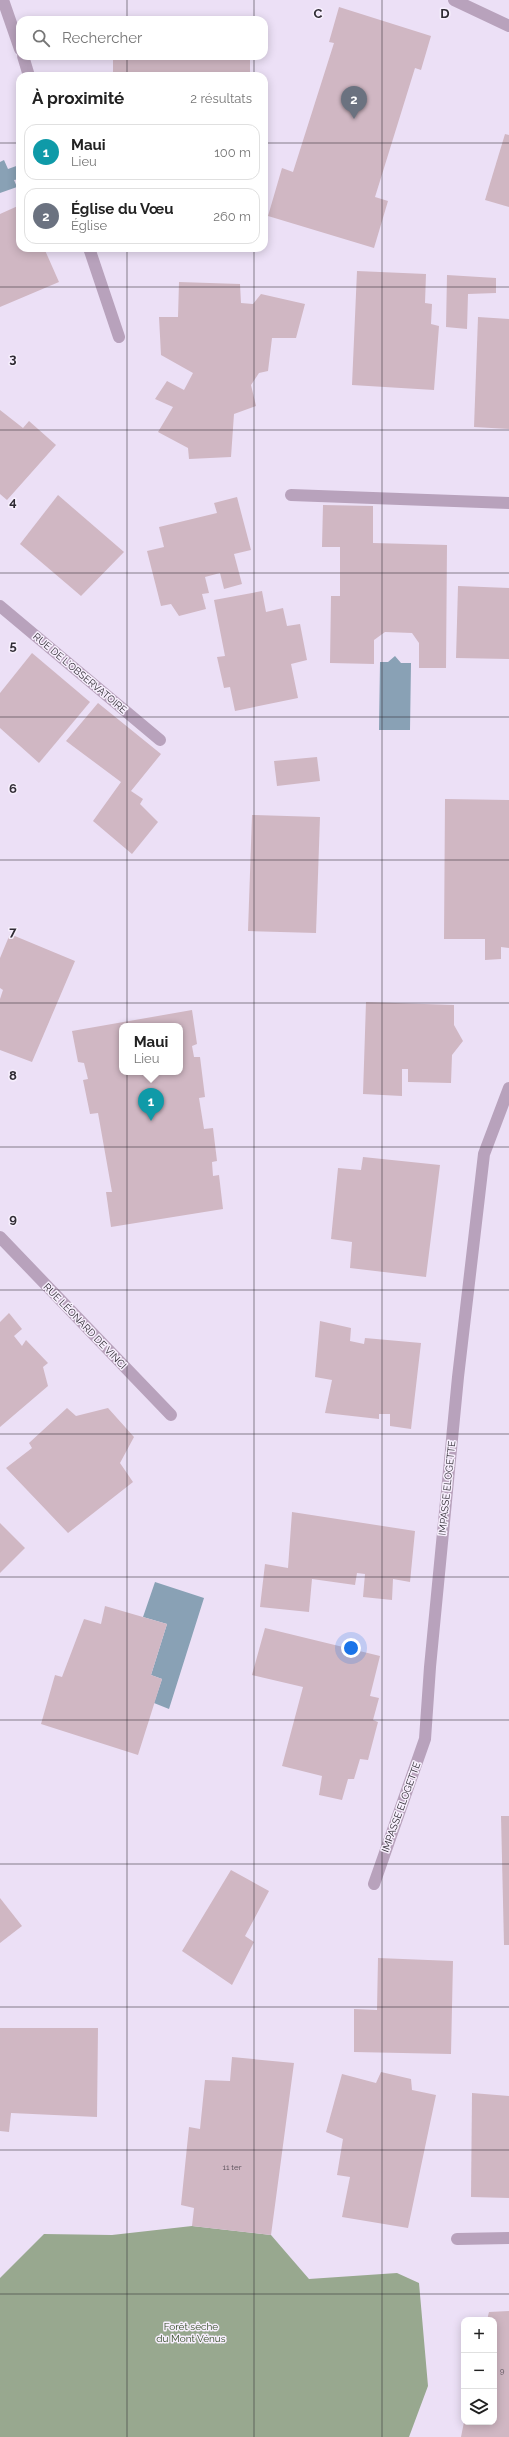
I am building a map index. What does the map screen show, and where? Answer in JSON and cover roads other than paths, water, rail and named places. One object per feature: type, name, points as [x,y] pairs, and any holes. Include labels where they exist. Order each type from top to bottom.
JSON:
[{"type":"street","points":[[3,0],[16,37]]},
{"type":"street","points":[[454,0],[509,26]]},
{"type":"street","points":[[23,60],[28,72]]},
{"type":"street","points":[[90,252],[119,337]]},
{"type":"street","points":[[291,495],[509,503]]},
{"type":"street","name":"RUE DE L'OBSERVATOIRE","points":[[0,606],[160,740]]},
{"type":"street","name":"IMPASSE ELOGETTE","points":[[374,1884],[425,1740],[431,1659],[458,1384],[482,1169],[484,1154],[509,1088]]},
{"type":"street","name":"RUE LÉONARD DE VINCI","points":[[0,1238],[171,1415]]},
{"type":"street","points":[[457,2239],[509,2238]]},
{"type":"water","points":[[4,160],[8,169],[16,166],[16,180],[14,180],[16,187],[0,193],[0,162]]},
{"type":"water","points":[[395,656],[401,663],[411,663],[410,730],[379,730],[380,662],[388,662]]},
{"type":"water","points":[[155,1582],[204,1598],[169,1709],[154,1703],[162,1679],[151,1675],[167,1624],[143,1617]]},
{"type":"place","name":"Église du Vœu","points":[[354,119]]},
{"type":"place","name":"Maui","points":[[151,1121]]},
{"type":"park label","name":"Forêt sèche du Mont Vénus","points":[[191,2332]]}]
